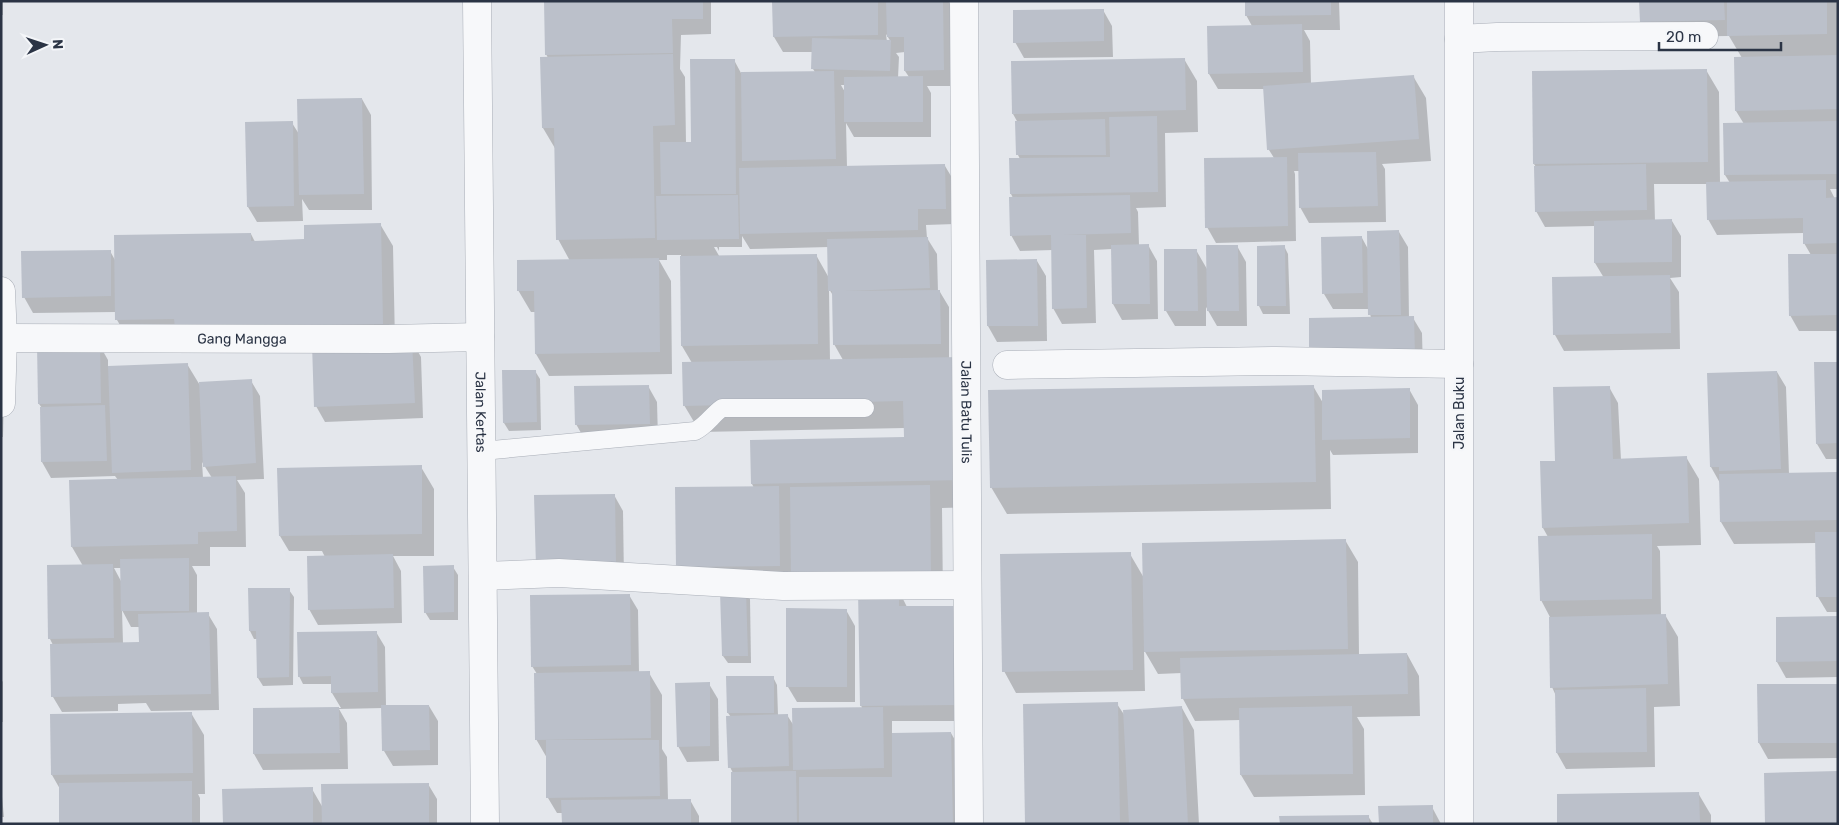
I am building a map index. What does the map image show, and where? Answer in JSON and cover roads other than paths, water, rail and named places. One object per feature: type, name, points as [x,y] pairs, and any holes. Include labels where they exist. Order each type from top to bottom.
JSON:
[{"type":"street","name":"Jalan Kertas","points":[[477,1],[485,824]]},
{"type":"street","name":"Jalan Batu Tulis","points":[[964,1],[969,824]]},
{"type":"street","name":"Jalan Buku","points":[[1459,1],[1459,824]]},
{"type":"street","points":[[1459,39],[1497,37],[1704,36]]},
{"type":"street","points":[[1,291],[3,338],[1,403]]},
{"type":"street","name":"Gang Mangga","points":[[3,338],[406,339],[480,337]]},
{"type":"street","points":[[1006,365],[1276,361],[1459,364]]},
{"type":"street","points":[[483,576],[559,573],[783,586],[968,585]]},
{"type":"lane","points":[[482,451],[695,431],[704,427],[722,408],[865,408]]}]
